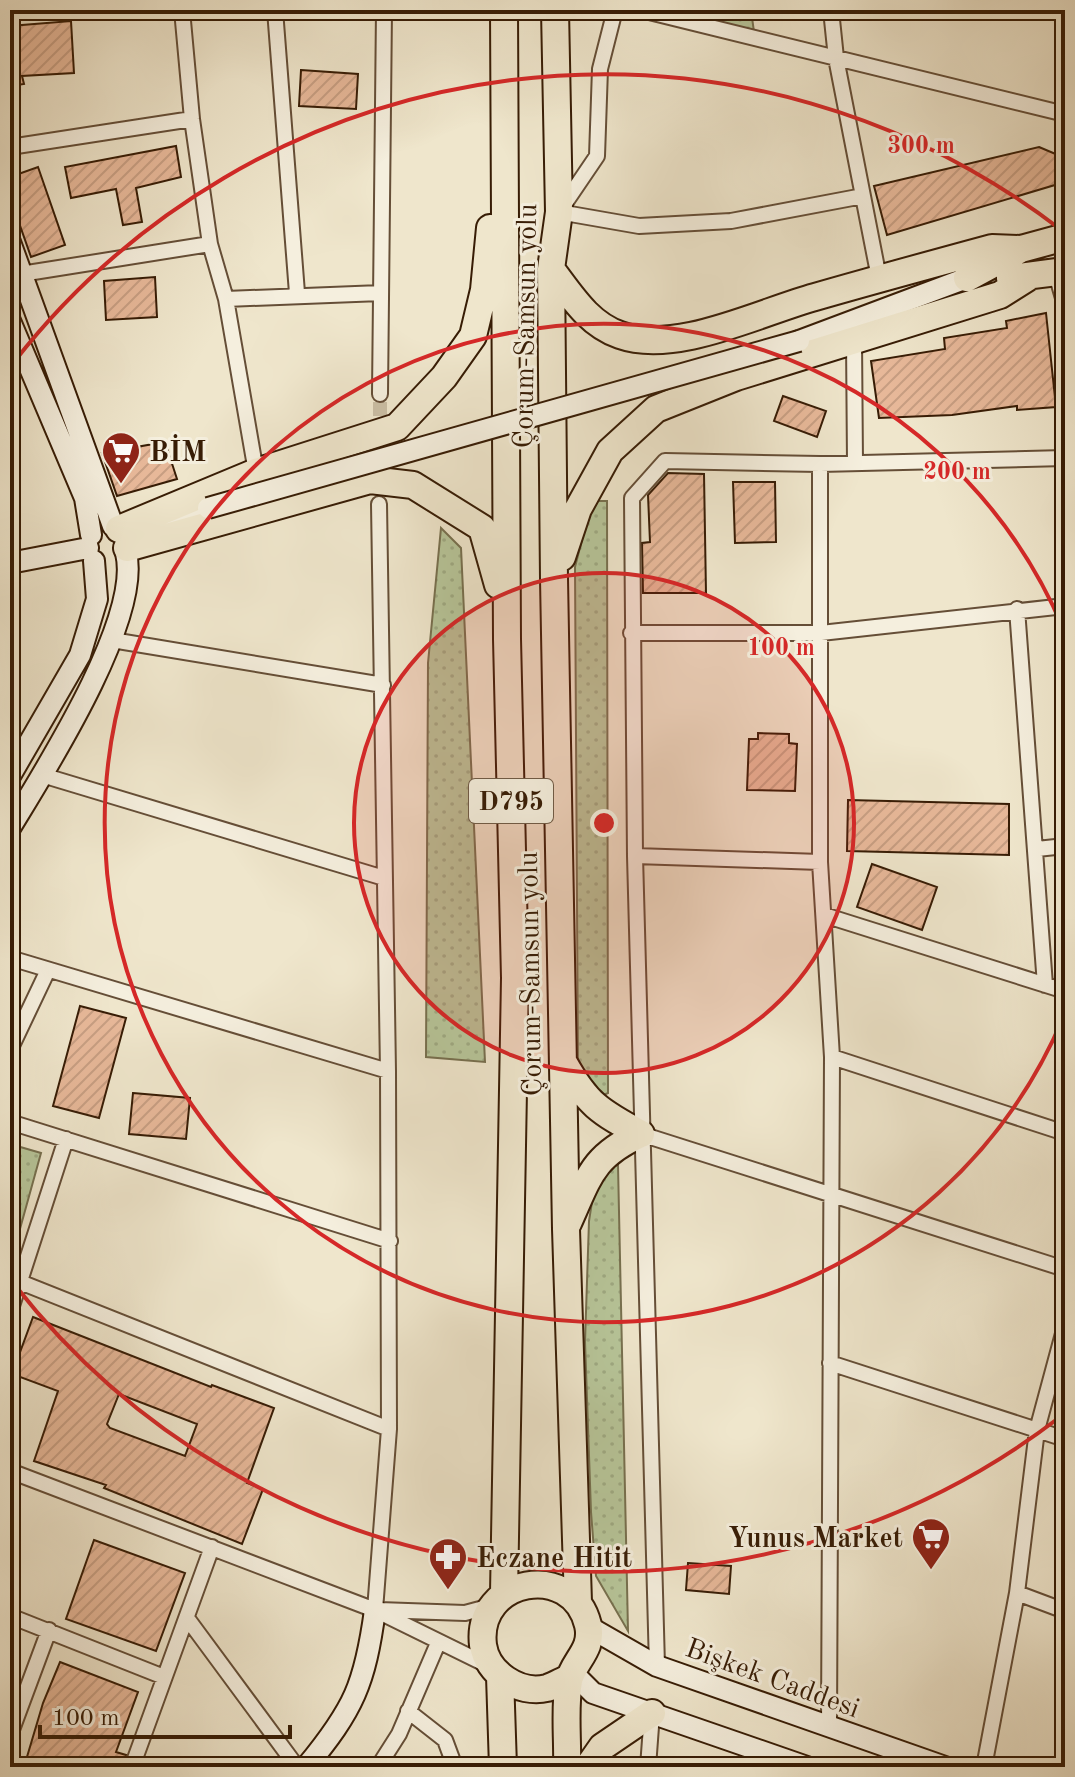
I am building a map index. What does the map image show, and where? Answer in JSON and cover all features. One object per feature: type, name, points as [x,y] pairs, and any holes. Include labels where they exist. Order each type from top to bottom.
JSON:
[{"type":"highway","name":"Çorum-Samsun yolu","points":[[503,1767],[496,1672],[483,1648],[483,1626],[497,1599],[515,978],[507,639],[504,10]]},
{"type":"highway","name":"Çorum-Samsun yolu","points":[[555,10],[559,212],[551,269],[562,1059],[578,1602],[589,1627]]},
{"type":"highway","points":[[122,539],[256,472],[397,427],[444,377],[473,336],[484,290],[504,73]]},
{"type":"highway","points":[[967,278],[1021,249],[1065,237]]},
{"type":"highway","points":[[551,269],[582,310],[600,326],[640,340],[707,331],[879,278],[992,248],[1021,249]]},
{"type":"highway","points":[[967,278],[1027,278],[1060,272]]},
{"type":"highway","points":[[554,579],[578,509],[610,451],[656,409],[736,377],[1000,295],[1027,278]]},
{"type":"highway","points":[[122,539],[370,480],[413,485],[482,528],[497,580],[507,639]]},
{"type":"highway","points":[[562,1059],[584,1097],[609,1117],[641,1134]]},
{"type":"highway","points":[[566,1229],[594,1167],[613,1147],[641,1134]]},
{"type":"highway","points":[[497,1599],[529,1582],[556,1586],[578,1602]]},
{"type":"highway","points":[[567,1767],[572,1676],[587,1652],[589,1627]]},
{"type":"highway","points":[[496,1672],[522,1688],[547,1688],[572,1676]]},
{"type":"highway","points":[[588,1767],[602,1747],[652,1713]]},
{"type":"street","points":[[182,10],[192,119],[210,244],[226,299],[256,472]]},
{"type":"street","points":[[275,10],[297,293]]},
{"type":"street","points":[[380,394],[384,10]]},
{"type":"street","points":[[615,10],[600,69],[597,156],[559,212],[639,226],[731,221],[863,196]]},
{"type":"street","points":[[641,10],[1063,117]]},
{"type":"street","points":[[831,10],[836,58],[879,278]]},
{"type":"street","points":[[10,147],[192,119]]},
{"type":"street","points":[[10,242],[122,539],[128,587],[112,640],[42,775],[10,828]]},
{"type":"street","points":[[21,274],[210,244]]},
{"type":"street","points":[[1060,272],[1065,305]]},
{"type":"street","points":[[91,548],[98,528],[122,539],[208,508],[799,341],[967,278]]},
{"type":"street","points":[[226,299],[297,293],[381,293]]},
{"type":"street","points":[[10,324],[85,498],[97,599],[80,655],[10,776]]},
{"type":"street","points":[[854,340],[855,463]]},
{"type":"street","points":[[657,1666],[635,856],[632,498],[665,461],[820,464],[1065,458]]},
{"type":"street","points":[[820,464],[820,862],[832,1057],[833,1193],[829,1728]]},
{"type":"street","points":[[306,1767],[342,1723],[367,1667],[375,1610],[389,1429],[390,1241],[379,504]]},
{"type":"street","points":[[91,548],[110,566],[120,561],[122,539]]},
{"type":"street","points":[[10,563],[91,548]]},
{"type":"street","points":[[631,633],[821,633],[1065,606]]},
{"type":"street","points":[[1017,609],[1045,985]]},
{"type":"street","points":[[112,640],[383,685]]},
{"type":"street","points":[[42,775],[384,878]]},
{"type":"street","points":[[1037,849],[1065,846]]},
{"type":"street","points":[[635,856],[820,862]]},
{"type":"street","points":[[824,915],[1065,991]]},
{"type":"street","points":[[10,958],[388,1071]]},
{"type":"street","points":[[10,1050],[48,970]]},
{"type":"street","points":[[832,1057],[1065,1133]]},
{"type":"street","points":[[10,1122],[390,1241]]},
{"type":"street","points":[[641,1134],[1065,1269]]},
{"type":"street","points":[[10,1312],[15,1280],[66,1139]]},
{"type":"street","points":[[15,1280],[389,1429]]},
{"type":"street","points":[[984,1767],[1017,1593],[1037,1430],[1065,1326]]},
{"type":"street","points":[[830,1363],[1065,1439]]},
{"type":"street","points":[[10,1471],[375,1610],[496,1672]]},
{"type":"street","points":[[132,1767],[212,1547]]},
{"type":"street","points":[[1017,1593],[1065,1611]]},
{"type":"street","points":[[375,1610],[465,1613],[497,1599]]},
{"type":"street","points":[[10,1616],[164,1677]]},
{"type":"street","points":[[187,1618],[297,1767]]},
{"type":"street","name":"Bişkek Caddesi","points":[[589,1627],[657,1666],[945,1767]]},
{"type":"street","points":[[10,1735],[49,1630]]},
{"type":"street","points":[[378,1767],[408,1711],[438,1643]]},
{"type":"street","points":[[572,1676],[593,1693],[807,1767]]},
{"type":"street","points":[[408,1711],[445,1740],[455,1767]]},
{"type":"street","points":[[648,1767],[652,1713]]},
{"type":"green space","points":[[672,10],[751,10],[754,32]]},
{"type":"green space","points":[[592,501],[607,501],[608,1093],[597,1098],[578,1069],[575,567]]},
{"type":"green space","points":[[441,528],[461,548],[485,1062],[426,1057],[428,663]]},
{"type":"green space","points":[[10,1144],[41,1153],[10,1265]]},
{"type":"green space","points":[[618,1165],[628,1631],[596,1576],[585,1342],[589,1221],[597,1170]]},
{"type":"building","points":[[71,21],[74,73],[22,76],[24,84],[10,86],[10,26]]},
{"type":"building","points":[[301,70],[358,74],[356,109],[299,106]]},
{"type":"building","points":[[176,146],[181,177],[136,188],[142,222],[123,225],[116,189],[71,198],[65,167]]},
{"type":"building","points":[[1039,147],[1058,155],[1065,182],[887,235],[874,186]]},
{"type":"building","points":[[38,167],[65,245],[31,257],[10,197],[10,177]]},
{"type":"building","points":[[155,277],[157,317],[106,320],[104,281]]},
{"type":"building","points":[[1046,313],[1056,407],[1017,410],[1017,406],[952,415],[879,418],[871,361],[945,349],[944,338],[1007,328],[1006,321]]},
{"type":"building","points":[[783,396],[826,411],[817,437],[774,421]]},
{"type":"building","points":[[165,442],[177,479],[117,496],[102,453]]},
{"type":"building","points":[[668,473],[704,474],[706,593],[643,593],[642,543],[650,542],[648,495]]},
{"type":"building","points":[[733,482],[775,482],[776,542],[735,543]]},
{"type":"building","points":[[758,733],[789,734],[789,743],[797,744],[795,791],[747,790],[749,739],[758,739]]},
{"type":"building","points":[[848,800],[1009,804],[1009,855],[847,851]]},
{"type":"building","points":[[872,864],[937,887],[922,930],[857,907]]},
{"type":"building","points":[[80,1006],[126,1018],[99,1118],[53,1106]]},
{"type":"building","points":[[133,1093],[190,1098],[186,1139],[129,1134]]},
{"type":"building","points":[[33,1317],[211,1387],[274,1408],[247,1483],[263,1489],[242,1544],[104,1488],[106,1485],[34,1461],[58,1391],[12,1374]],"holes":[[[119,1394],[197,1424],[185,1456],[110,1428],[107,1424]]]},
{"type":"building","points":[[94,1540],[185,1573],[156,1651],[66,1619]]},
{"type":"building","points":[[688,1563],[731,1566],[729,1594],[686,1590]]},
{"type":"building","points":[[60,1662],[138,1692],[116,1752],[126,1755],[122,1767],[24,1767],[43,1703]]},
{"type":"tunnel","points":[[380,394],[380,437]]},
{"type":"place","name":"BİM","points":[[121,485]]},
{"type":"place","name":"Yunus Market","points":[[931,1571]]},
{"type":"place","name":"Eczane Hitit","points":[[448,1591]]}]
